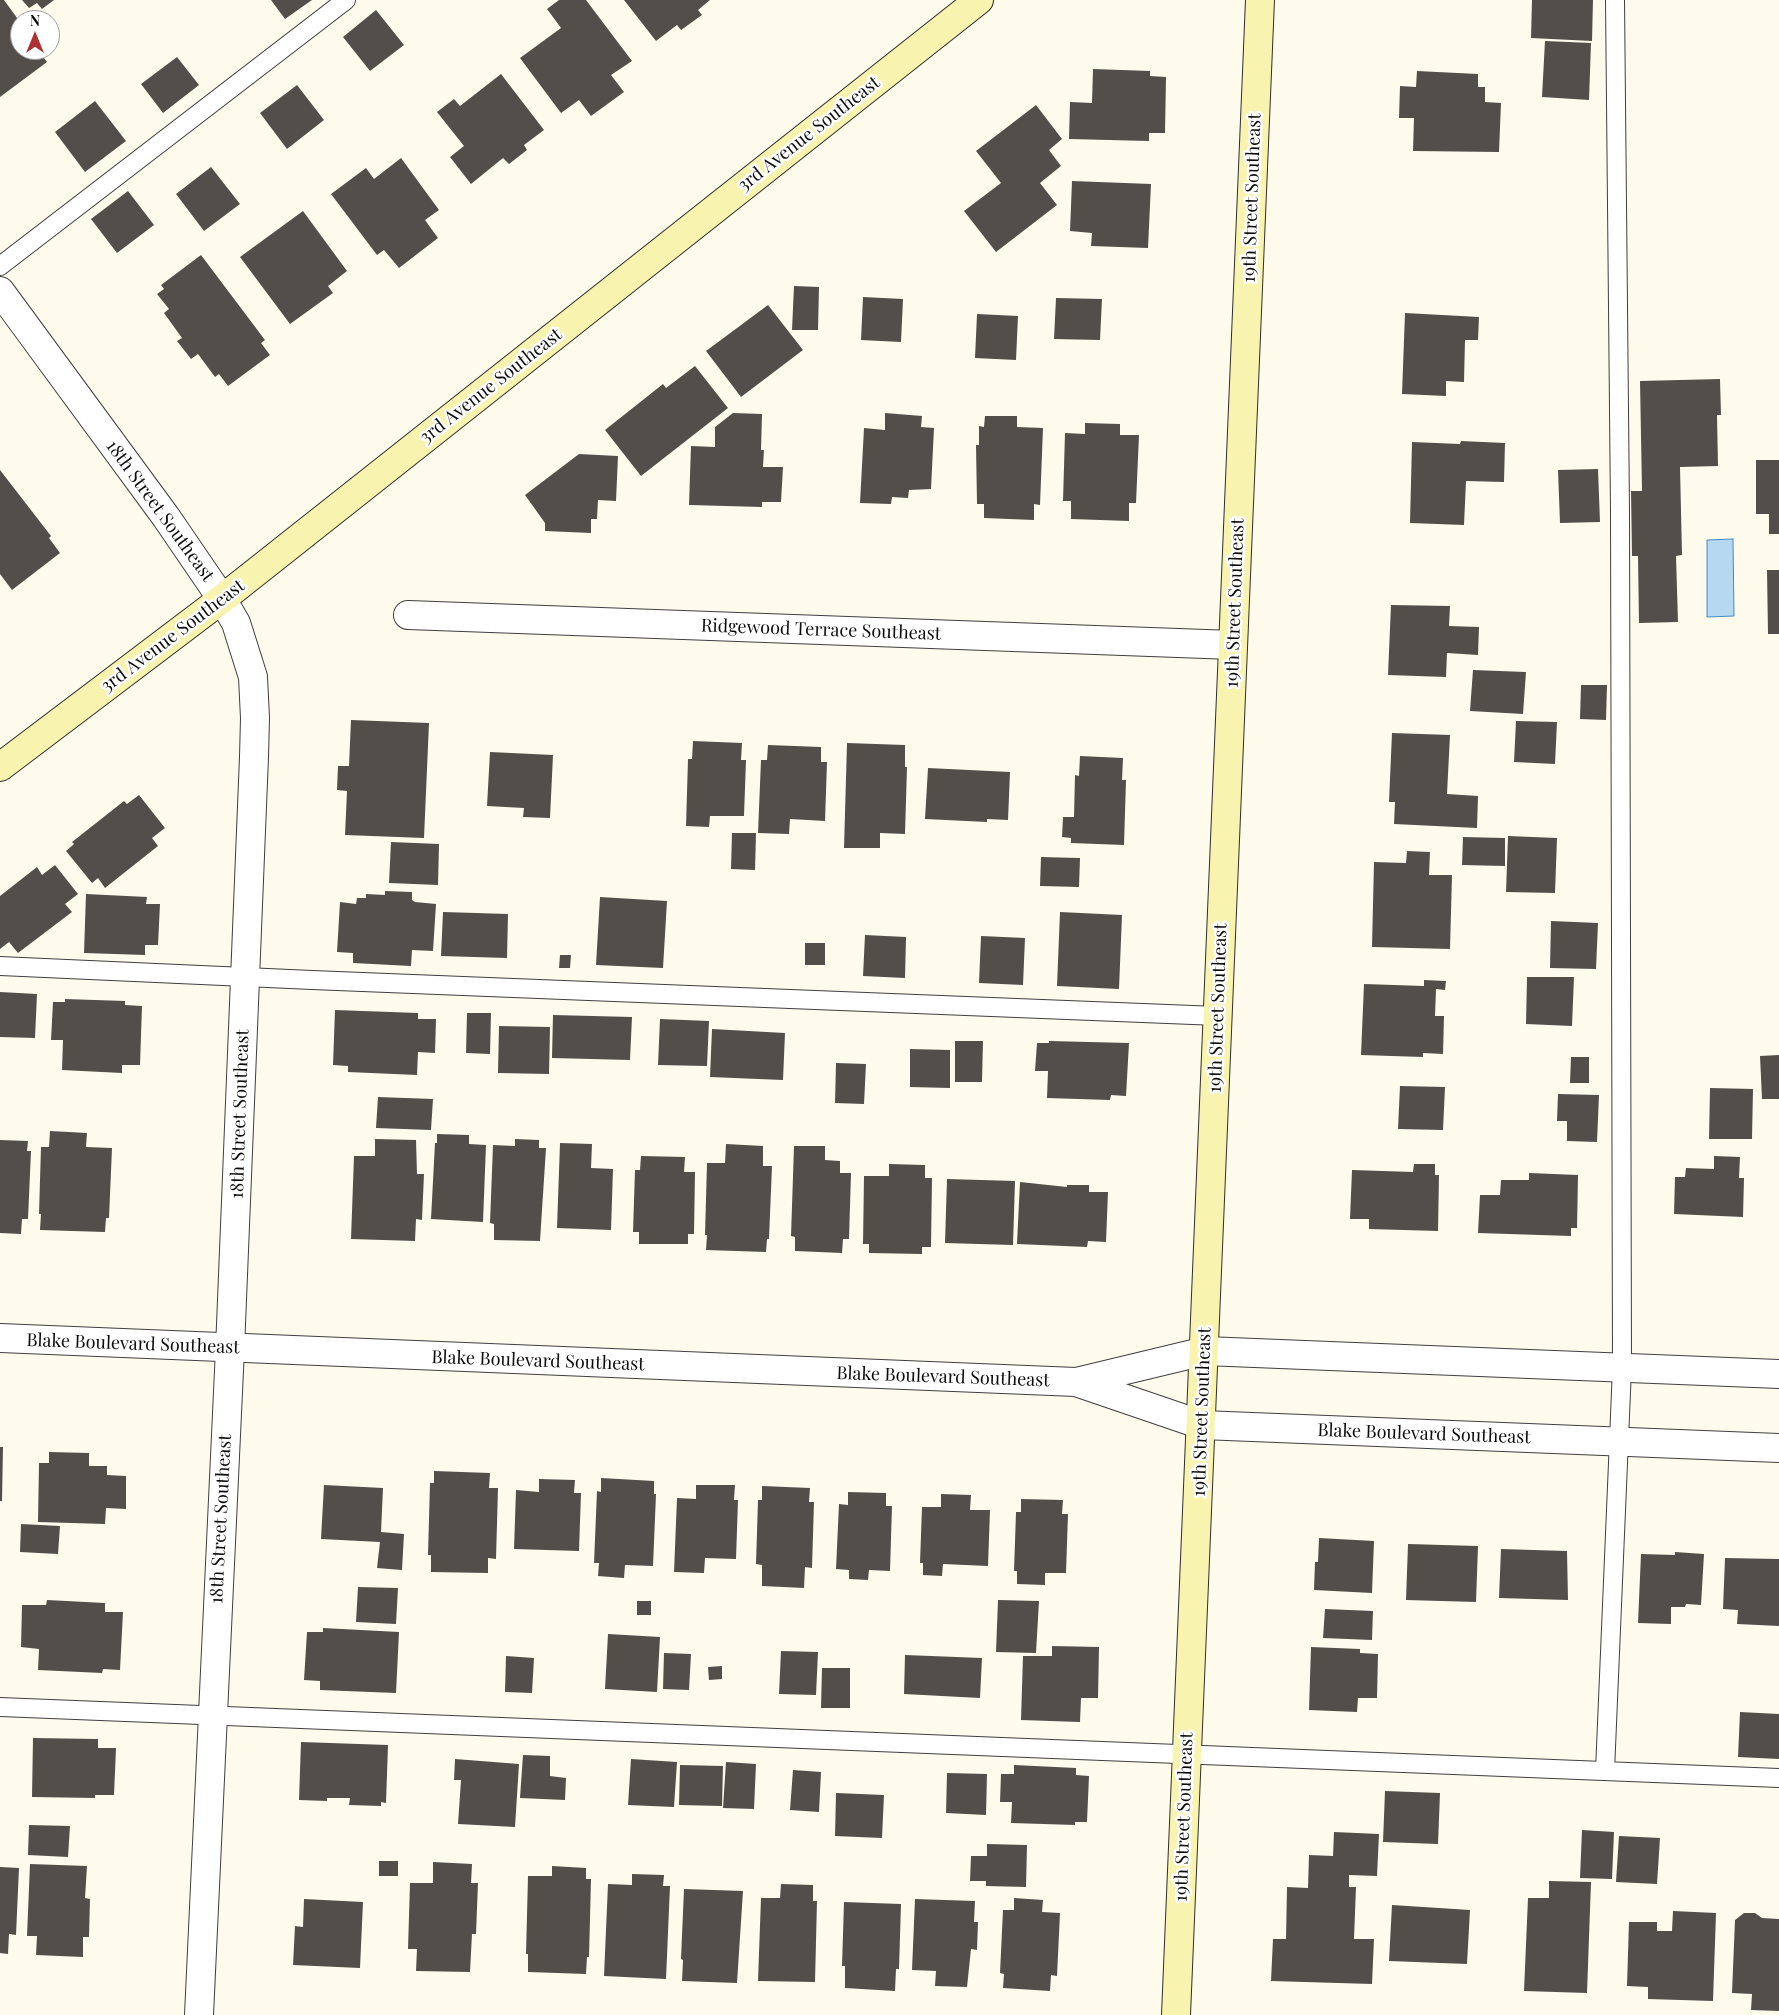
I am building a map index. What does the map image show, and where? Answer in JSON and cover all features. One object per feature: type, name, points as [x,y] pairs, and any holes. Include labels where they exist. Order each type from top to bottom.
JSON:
[{"type":"main road","name":"3rd Avenue Southeast","points":[[0,767],[222,599],[978,0]]},
{"type":"main road","name":"19th Street Southeast","points":[[1176,2015],[1260,0]]},
{"type":"street","name":"18th Street Southeast","points":[[0,291],[166,517],[222,599],[236,623],[246,649],[253,677],[255,718],[245,978],[199,2015]]},
{"type":"street","name":"Ridgewood Terrace Southeast","points":[[408,615],[1233,645]]},
{"type":"street","name":"Blake Boulevard Southeast","points":[[0,1338],[1076,1382],[1205,1351],[1779,1374]]},
{"type":"street","name":"Blake Boulevard Southeast","points":[[1076,1382],[1202,1425],[1779,1448]]},
{"type":"lane","points":[[0,266],[346,0]]},
{"type":"lane","points":[[1606,1771],[1622,1368],[1620,532],[1615,0]]},
{"type":"lane","points":[[0,966],[245,978],[1218,1016]]},
{"type":"lane","points":[[0,1707],[1779,1778]]},
{"type":"water","points":[[1733,539],[1734,616],[1707,617],[1707,540]]},
{"type":"building","points":[[0,0],[4,0],[11,10],[10,60],[46,60],[47,62],[0,97]]},
{"type":"building","points":[[22,0],[54,0],[42,9],[37,3],[29,8]]},
{"type":"building","points":[[271,0],[312,0],[285,19]]},
{"type":"building","points":[[559,0],[586,0],[632,61],[611,75],[624,92],[591,116],[579,100],[561,113],[520,58],[561,28],[547,9]]},
{"type":"building","points":[[624,0],[710,0],[698,10],[702,15],[681,30],[677,25],[656,41]]},
{"type":"building","points":[[1532,0],[1593,0],[1592,41],[1531,38]]},
{"type":"building","points":[[376,10],[404,45],[370,71],[343,37]]},
{"type":"building","points":[[1545,41],[1591,43],[1589,100],[1542,97]]},
{"type":"building","points":[[177,57],[199,85],[163,113],[141,84]]},
{"type":"building","points":[[1093,69],[1150,71],[1150,76],[1166,77],[1165,133],[1149,133],[1149,141],[1069,139],[1070,102],[1092,103]]},
{"type":"building","points":[[1417,71],[1478,74],[1478,87],[1485,87],[1485,102],[1501,103],[1499,152],[1413,151],[1414,118],[1399,118],[1400,86],[1416,87]]},
{"type":"building","points":[[501,74],[544,130],[524,145],[527,150],[509,164],[503,158],[471,184],[450,157],[464,146],[437,112],[454,99],[460,106]]},
{"type":"building","points":[[297,85],[324,120],[287,149],[260,113]]},
{"type":"building","points":[[95,101],[126,141],[85,172],[55,132]]},
{"type":"building","points":[[1036,105],[1062,139],[1049,150],[1061,166],[1040,183],[1057,205],[996,252],[964,211],[1001,183],[976,151]]},
{"type":"building","points":[[401,158],[439,210],[425,220],[438,238],[399,268],[384,250],[377,255],[331,194],[366,168],[374,179]]},
{"type":"building","points":[[211,167],[240,204],[204,231],[176,194]]},
{"type":"building","points":[[1072,181],[1151,184],[1148,248],[1091,246],[1092,233],[1070,231]]},
{"type":"building","points":[[128,191],[154,225],[117,253],[91,219]]},
{"type":"building","points":[[303,211],[347,271],[328,286],[333,293],[290,324],[240,257]]},
{"type":"building","points":[[201,255],[265,340],[261,343],[270,355],[228,386],[219,374],[215,377],[198,354],[191,359],[177,341],[182,338],[164,313],[169,309],[157,294],[164,289],[161,285]]},
{"type":"building","points":[[794,286],[819,287],[818,330],[792,330]]},
{"type":"building","points":[[863,297],[903,299],[901,342],[861,340]]},
{"type":"building","points":[[1056,298],[1102,299],[1100,340],[1054,339]]},
{"type":"building","points":[[768,305],[803,350],[741,397],[706,351]]},
{"type":"building","points":[[1405,313],[1479,317],[1478,340],[1465,340],[1464,382],[1446,381],[1446,396],[1402,394]]},
{"type":"building","points":[[977,314],[1018,316],[1016,360],[975,358]]},
{"type":"building","points":[[695,366],[728,408],[641,476],[605,430],[663,384],[666,388]]},
{"type":"building","points":[[1720,379],[1721,415],[1717,415],[1718,466],[1680,467],[1682,555],[1676,556],[1678,622],[1639,623],[1638,556],[1632,556],[1631,491],[1642,491],[1640,381]]},
{"type":"building","points":[[733,413],[762,414],[761,450],[764,450],[763,467],[783,467],[781,502],[762,502],[762,507],[689,505],[691,446],[715,447],[715,427]]},
{"type":"building","points":[[885,413],[922,416],[921,427],[934,428],[931,489],[909,490],[908,498],[892,497],[891,504],[860,503],[864,428],[885,430]]},
{"type":"building","points":[[985,416],[1017,416],[1017,427],[1043,428],[1040,505],[1034,504],[1034,520],[984,518],[984,504],[977,504],[976,445],[979,445],[979,426],[984,427]]},
{"type":"building","points":[[1085,423],[1120,424],[1120,435],[1139,435],[1136,503],[1129,503],[1129,521],[1071,519],[1071,501],[1063,501],[1065,433],[1085,434]]},
{"type":"building","points":[[1461,441],[1505,443],[1504,482],[1466,481],[1464,525],[1410,523],[1412,442],[1460,444]]},
{"type":"building","points":[[579,454],[618,456],[616,501],[598,500],[597,519],[591,519],[591,533],[545,531],[545,523],[525,495]]},
{"type":"building","points":[[1756,460],[1779,460],[1779,534],[1769,534],[1769,514],[1756,514]]},
{"type":"building","points":[[1598,469],[1600,522],[1560,523],[1558,470]]},
{"type":"building","points":[[0,470],[51,536],[49,538],[60,553],[12,590],[0,574]]},
{"type":"building","points":[[1767,570],[1779,570],[1779,634],[1768,634]]},
{"type":"building","points":[[1391,605],[1450,606],[1449,626],[1479,627],[1478,655],[1447,653],[1446,677],[1388,675]]},
{"type":"building","points":[[1473,670],[1526,672],[1523,714],[1470,711]]},
{"type":"building","points":[[1581,685],[1607,685],[1606,720],[1580,719]]},
{"type":"building","points":[[351,720],[429,723],[424,838],[345,835],[347,791],[337,790],[338,766],[349,766]]},
{"type":"building","points":[[1516,721],[1557,722],[1555,764],[1514,762]]},
{"type":"building","points":[[1392,733],[1450,735],[1447,794],[1478,796],[1477,828],[1394,824],[1395,802],[1389,802]]},
{"type":"building","points":[[693,741],[742,743],[741,760],[746,760],[744,816],[710,816],[709,827],[686,826],[688,759],[692,759]]},
{"type":"building","points":[[847,743],[905,745],[905,767],[907,767],[905,834],[880,833],[880,848],[844,848]]},
{"type":"building","points":[[768,745],[821,747],[821,762],[827,762],[825,821],[790,819],[789,834],[758,833],[761,760],[767,760]]},
{"type":"building","points":[[490,752],[553,755],[550,818],[523,817],[524,808],[487,806]]},
{"type":"building","points":[[1080,756],[1123,758],[1122,780],[1126,780],[1124,845],[1071,843],[1071,838],[1062,837],[1063,817],[1074,817],[1075,775],[1079,776]]},
{"type":"building","points":[[928,768],[1010,772],[1008,820],[987,819],[987,822],[925,819]]},
{"type":"building","points":[[139,795],[165,828],[152,838],[158,846],[105,888],[98,878],[92,883],[66,851],[74,844],[72,842],[124,801],[127,804]]},
{"type":"building","points":[[732,833],[756,833],[755,870],[731,869]]},
{"type":"building","points":[[1508,836],[1557,838],[1555,893],[1506,892]]},
{"type":"building","points":[[1463,837],[1505,838],[1505,866],[1462,865]]},
{"type":"building","points":[[391,842],[439,844],[438,885],[389,883]]},
{"type":"building","points":[[1407,851],[1430,852],[1429,875],[1452,875],[1450,949],[1372,947],[1374,862],[1406,863]]},
{"type":"building","points":[[1041,857],[1080,858],[1079,887],[1040,886]]},
{"type":"building","points":[[55,865],[78,894],[65,904],[72,912],[18,953],[9,942],[0,949],[0,896],[37,867],[42,875]]},
{"type":"building","points":[[385,891],[412,892],[412,900],[415,902],[436,904],[433,951],[412,950],[411,966],[353,963],[353,953],[337,952],[340,902],[356,904],[357,898],[366,898],[366,894],[385,895]]},
{"type":"building","points":[[86,894],[147,897],[146,904],[160,904],[158,945],[145,945],[145,955],[84,953]]},
{"type":"building","points":[[600,897],[667,901],[663,968],[596,965]]},
{"type":"building","points":[[443,912],[508,914],[507,958],[441,956]]},
{"type":"building","points":[[1060,912],[1122,915],[1119,989],[1057,986]]},
{"type":"building","points":[[1551,921],[1598,923],[1596,969],[1550,968]]},
{"type":"building","points":[[865,935],[906,937],[905,978],[863,976]]},
{"type":"building","points":[[981,936],[1025,938],[1023,985],[979,983]]},
{"type":"building","points":[[805,943],[825,943],[825,965],[805,965]]},
{"type":"building","points":[[560,955],[571,955],[570,968],[559,968]]},
{"type":"building","points":[[1527,977],[1574,977],[1572,1026],[1526,1024]]},
{"type":"building","points":[[1424,980],[1446,981],[1445,990],[1436,989],[1435,1016],[1444,1016],[1443,1054],[1423,1053],[1423,1057],[1361,1055],[1364,984],[1424,986]]},
{"type":"building","points":[[0,992],[37,994],[35,1038],[0,1037]]},
{"type":"building","points":[[65,999],[125,1001],[125,1005],[142,1006],[140,1065],[122,1065],[122,1073],[62,1070],[63,1040],[51,1040],[53,1002],[65,1002]]},
{"type":"building","points":[[335,1010],[418,1013],[418,1019],[436,1019],[435,1053],[418,1052],[417,1075],[348,1072],[348,1066],[333,1065]]},
{"type":"building","points":[[467,1013],[491,1013],[490,1054],[466,1053]]},
{"type":"building","points":[[553,1015],[632,1017],[630,1060],[552,1058]]},
{"type":"building","points":[[660,1019],[709,1021],[707,1066],[658,1065]]},
{"type":"building","points":[[499,1026],[550,1027],[549,1074],[498,1073]]},
{"type":"building","points":[[712,1029],[785,1033],[783,1080],[710,1077]]},
{"type":"building","points":[[955,1041],[983,1041],[982,1082],[955,1082]]},
{"type":"building","points":[[1049,1041],[1129,1043],[1126,1096],[1111,1095],[1110,1100],[1047,1098],[1048,1071],[1035,1071],[1037,1043],[1049,1043]]},
{"type":"building","points":[[910,1049],[950,1050],[950,1088],[910,1087]]},
{"type":"building","points":[[1779,1055],[1779,1099],[1762,1099],[1760,1056]]},
{"type":"building","points":[[1571,1057],[1589,1057],[1589,1083],[1570,1083]]},
{"type":"building","points":[[836,1063],[866,1064],[864,1104],[835,1103]]},
{"type":"building","points":[[1400,1086],[1445,1087],[1443,1130],[1398,1129]]},
{"type":"building","points":[[1710,1088],[1753,1089],[1752,1139],[1709,1139]]},
{"type":"building","points":[[1558,1094],[1599,1095],[1597,1142],[1567,1141],[1567,1121],[1557,1121]]},
{"type":"building","points":[[378,1097],[433,1099],[431,1130],[376,1128]]},
{"type":"building","points":[[50,1131],[87,1133],[86,1147],[112,1148],[109,1218],[106,1218],[105,1232],[40,1230],[41,1147],[49,1147]]},
{"type":"building","points":[[437,1134],[469,1135],[469,1144],[486,1145],[483,1222],[431,1219]]},
{"type":"building","points":[[375,1139],[416,1140],[417,1174],[424,1174],[422,1220],[416,1219],[415,1241],[351,1239],[354,1156],[375,1156]]},
{"type":"building","points":[[515,1139],[539,1140],[539,1148],[546,1148],[540,1241],[494,1240],[494,1224],[490,1223],[493,1145],[515,1146]]},
{"type":"building","points":[[0,1140],[28,1141],[27,1151],[31,1151],[28,1219],[22,1219],[21,1234],[0,1233]]},
{"type":"building","points":[[560,1143],[592,1144],[591,1168],[613,1169],[611,1230],[557,1228]]},
{"type":"building","points":[[726,1144],[763,1146],[763,1166],[772,1166],[769,1239],[767,1239],[766,1252],[706,1250],[707,1163],[725,1163]]},
{"type":"building","points":[[794,1146],[825,1146],[825,1160],[840,1161],[840,1173],[851,1173],[849,1239],[843,1239],[842,1253],[795,1251],[795,1237],[791,1236]]},
{"type":"building","points":[[641,1156],[685,1157],[684,1172],[695,1172],[694,1234],[688,1234],[688,1244],[639,1244],[639,1232],[633,1232],[635,1170],[640,1170]]},
{"type":"building","points":[[1714,1156],[1740,1157],[1739,1178],[1744,1178],[1743,1217],[1674,1214],[1675,1177],[1685,1177],[1686,1168],[1714,1169]]},
{"type":"building","points":[[889,1164],[925,1165],[925,1178],[932,1178],[931,1247],[922,1247],[922,1254],[869,1253],[869,1244],[863,1244],[864,1176],[889,1176]]},
{"type":"building","points":[[1414,1164],[1435,1164],[1435,1175],[1439,1175],[1438,1231],[1369,1229],[1369,1219],[1350,1219],[1352,1170],[1413,1172]]},
{"type":"building","points":[[1529,1173],[1578,1175],[1577,1228],[1571,1228],[1571,1236],[1478,1233],[1480,1195],[1500,1195],[1501,1180],[1529,1180]]},
{"type":"building","points":[[947,1179],[1015,1181],[1013,1245],[945,1243]]},
{"type":"building","points":[[1020,1182],[1067,1187],[1067,1185],[1089,1185],[1089,1192],[1108,1192],[1106,1242],[1088,1241],[1087,1247],[1017,1244]]},
{"type":"building","points":[[0,1447],[3,1447],[2,1501],[0,1501]]},
{"type":"building","points":[[49,1452],[89,1453],[89,1466],[107,1466],[107,1475],[126,1476],[126,1509],[106,1508],[105,1524],[38,1522],[39,1463],[49,1463]]},
{"type":"building","points":[[434,1471],[490,1473],[489,1488],[498,1488],[496,1559],[488,1558],[488,1573],[431,1572],[431,1555],[428,1555],[430,1483],[434,1483]]},
{"type":"building","points":[[601,1478],[654,1481],[654,1494],[656,1494],[653,1566],[625,1565],[624,1578],[598,1576],[599,1563],[594,1563],[597,1491],[601,1492]]},
{"type":"building","points":[[539,1479],[575,1480],[574,1493],[581,1493],[579,1551],[514,1549],[516,1490],[539,1492]]},
{"type":"building","points":[[324,1485],[383,1488],[381,1532],[404,1534],[402,1570],[377,1568],[380,1542],[321,1539]]},
{"type":"building","points":[[696,1485],[735,1485],[734,1500],[738,1500],[736,1559],[705,1558],[704,1573],[674,1572],[677,1498],[696,1499]]},
{"type":"building","points":[[762,1486],[810,1488],[809,1502],[814,1502],[812,1568],[805,1567],[804,1588],[762,1586],[762,1565],[756,1564],[758,1500],[762,1500]]},
{"type":"building","points":[[848,1492],[886,1493],[886,1506],[892,1506],[890,1571],[869,1570],[868,1580],[849,1579],[849,1570],[836,1569],[839,1504],[848,1505]]},
{"type":"building","points":[[941,1494],[971,1495],[970,1510],[990,1510],[988,1566],[943,1564],[942,1576],[923,1575],[923,1563],[920,1563],[922,1507],[941,1507]]},
{"type":"building","points":[[1021,1499],[1063,1500],[1062,1514],[1068,1514],[1066,1573],[1045,1573],[1045,1585],[1017,1584],[1017,1571],[1014,1571],[1016,1512],[1021,1512]]},
{"type":"building","points":[[21,1524],[60,1526],[58,1554],[20,1552]]},
{"type":"building","points":[[1319,1538],[1374,1541],[1372,1593],[1314,1590],[1315,1562],[1318,1562]]},
{"type":"building","points":[[1408,1544],[1478,1546],[1476,1602],[1406,1600]]},
{"type":"building","points":[[1501,1549],[1567,1551],[1568,1600],[1499,1598]]},
{"type":"building","points":[[1675,1552],[1704,1554],[1701,1605],[1686,1604],[1685,1607],[1671,1607],[1671,1624],[1638,1623],[1641,1554],[1675,1555]]},
{"type":"building","points":[[1725,1558],[1779,1559],[1779,1626],[1737,1624],[1738,1610],[1723,1609]]},
{"type":"building","points":[[358,1587],[398,1588],[396,1624],[356,1622]]},
{"type":"building","points":[[47,1600],[105,1603],[105,1612],[123,1612],[120,1670],[103,1669],[102,1673],[38,1670],[39,1649],[21,1647],[22,1605],[46,1605]]},
{"type":"building","points":[[998,1600],[1039,1601],[1036,1653],[996,1652]]},
{"type":"building","points":[[637,1601],[651,1601],[651,1615],[637,1615]]},
{"type":"building","points":[[1325,1609],[1373,1611],[1372,1640],[1323,1638]]},
{"type":"building","points":[[323,1628],[399,1632],[396,1693],[320,1690],[320,1681],[304,1680],[307,1632],[323,1632]]},
{"type":"building","points":[[608,1634],[660,1637],[657,1692],[605,1689]]},
{"type":"building","points":[[1052,1646],[1099,1647],[1098,1698],[1081,1698],[1080,1722],[1021,1720],[1023,1656],[1052,1656]]},
{"type":"building","points":[[1311,1647],[1360,1649],[1360,1653],[1378,1654],[1377,1698],[1358,1698],[1357,1712],[1309,1710]]},
{"type":"building","points":[[781,1651],[818,1652],[816,1695],[779,1694]]},
{"type":"building","points":[[664,1653],[691,1654],[689,1690],[663,1689]]},
{"type":"building","points":[[905,1655],[982,1658],[980,1698],[904,1694]]},
{"type":"building","points":[[506,1656],[534,1658],[532,1693],[505,1692]]},
{"type":"building","points":[[722,1666],[722,1679],[709,1680],[708,1667]]},
{"type":"building","points":[[822,1668],[850,1668],[850,1708],[821,1708]]},
{"type":"building","points":[[1740,1712],[1779,1714],[1779,1759],[1738,1757]]},
{"type":"building","points":[[33,1738],[98,1739],[98,1748],[116,1748],[114,1795],[95,1795],[95,1798],[32,1797]]},
{"type":"building","points":[[301,1742],[388,1745],[386,1803],[381,1802],[381,1806],[349,1805],[350,1798],[327,1798],[327,1801],[299,1800]]},
{"type":"building","points":[[523,1755],[550,1756],[550,1776],[566,1778],[565,1800],[520,1798]]},
{"type":"building","points":[[455,1759],[519,1764],[515,1827],[458,1824],[461,1780],[454,1780]]},
{"type":"building","points":[[631,1759],[677,1762],[674,1807],[628,1805]]},
{"type":"building","points":[[726,1762],[756,1764],[754,1809],[723,1808]]},
{"type":"building","points":[[680,1765],[723,1766],[722,1806],[679,1805]]},
{"type":"building","points":[[1014,1765],[1076,1768],[1076,1775],[1089,1776],[1087,1822],[1075,1822],[1075,1825],[1011,1823],[1012,1802],[1000,1802],[1001,1774],[1014,1774]]},
{"type":"building","points":[[793,1770],[821,1772],[819,1812],[790,1810]]},
{"type":"building","points":[[947,1773],[987,1774],[986,1815],[946,1813]]},
{"type":"building","points":[[1385,1791],[1440,1793],[1438,1844],[1383,1842]]},
{"type":"building","points":[[836,1793],[884,1795],[882,1838],[835,1836]]},
{"type":"building","points":[[29,1825],[70,1826],[68,1857],[28,1855]]},
{"type":"building","points":[[1582,1830],[1614,1832],[1612,1879],[1580,1878]]},
{"type":"building","points":[[1334,1832],[1379,1834],[1377,1876],[1349,1875],[1349,1887],[1356,1887],[1354,1939],[1374,1939],[1372,1984],[1271,1981],[1273,1939],[1286,1939],[1287,1887],[1308,1888],[1309,1855],[1333,1856]]},
{"type":"building","points":[[1619,1836],[1660,1838],[1657,1884],[1616,1882]]},
{"type":"building","points":[[987,1844],[1027,1845],[1026,1887],[986,1886],[986,1881],[970,1881],[971,1856],[987,1856]]},
{"type":"building","points":[[379,1861],[398,1861],[398,1876],[379,1876]]},
{"type":"building","points":[[433,1862],[472,1864],[471,1883],[478,1883],[476,1934],[472,1934],[470,1972],[416,1971],[417,1949],[408,1949],[410,1883],[433,1883]]},
{"type":"building","points":[[30,1864],[87,1866],[85,1898],[90,1899],[89,1937],[83,1937],[83,1957],[36,1955],[37,1936],[27,1936]]},
{"type":"building","points":[[552,1866],[586,1868],[586,1879],[591,1879],[589,1957],[587,1957],[586,1974],[528,1972],[528,1954],[526,1954],[528,1876],[552,1876]]},
{"type":"building","points":[[0,1867],[19,1868],[16,1935],[9,1934],[8,1954],[0,1953]]},
{"type":"building","points":[[632,1874],[664,1875],[663,1886],[670,1886],[666,1979],[604,1976],[608,1884],[632,1885]]},
{"type":"building","points":[[1549,1881],[1591,1882],[1587,1993],[1524,1991],[1528,1898],[1549,1898]]},
{"type":"building","points":[[781,1884],[813,1885],[813,1901],[817,1901],[815,1982],[758,1981],[761,1898],[780,1898]]},
{"type":"building","points":[[684,1889],[743,1891],[737,1983],[682,1981]]},
{"type":"building","points":[[1014,1898],[1043,1900],[1042,1912],[1060,1913],[1057,1976],[1051,1975],[1050,1991],[1003,1988],[1004,1974],[1000,1973],[1003,1910],[1014,1910]]},
{"type":"building","points":[[304,1899],[363,1902],[360,1968],[293,1965],[295,1926],[303,1927]]},
{"type":"building","points":[[915,1899],[975,1901],[974,1922],[978,1922],[977,1950],[971,1949],[967,1987],[935,1986],[936,1971],[912,1970]]},
{"type":"building","points":[[844,1902],[901,1904],[899,1969],[896,1969],[895,1991],[845,1988],[845,1966],[842,1966]]},
{"type":"building","points":[[1392,1905],[1470,1910],[1467,1964],[1389,1961]]},
{"type":"building","points":[[1673,1911],[1716,1913],[1713,2001],[1648,1999],[1648,1987],[1627,1986],[1629,1922],[1657,1922],[1657,1931],[1672,1931]]},
{"type":"building","points":[[1744,1913],[1755,1913],[1762,1918],[1779,1919],[1779,2011],[1751,2010],[1752,1994],[1732,1993],[1735,1920]]}]
